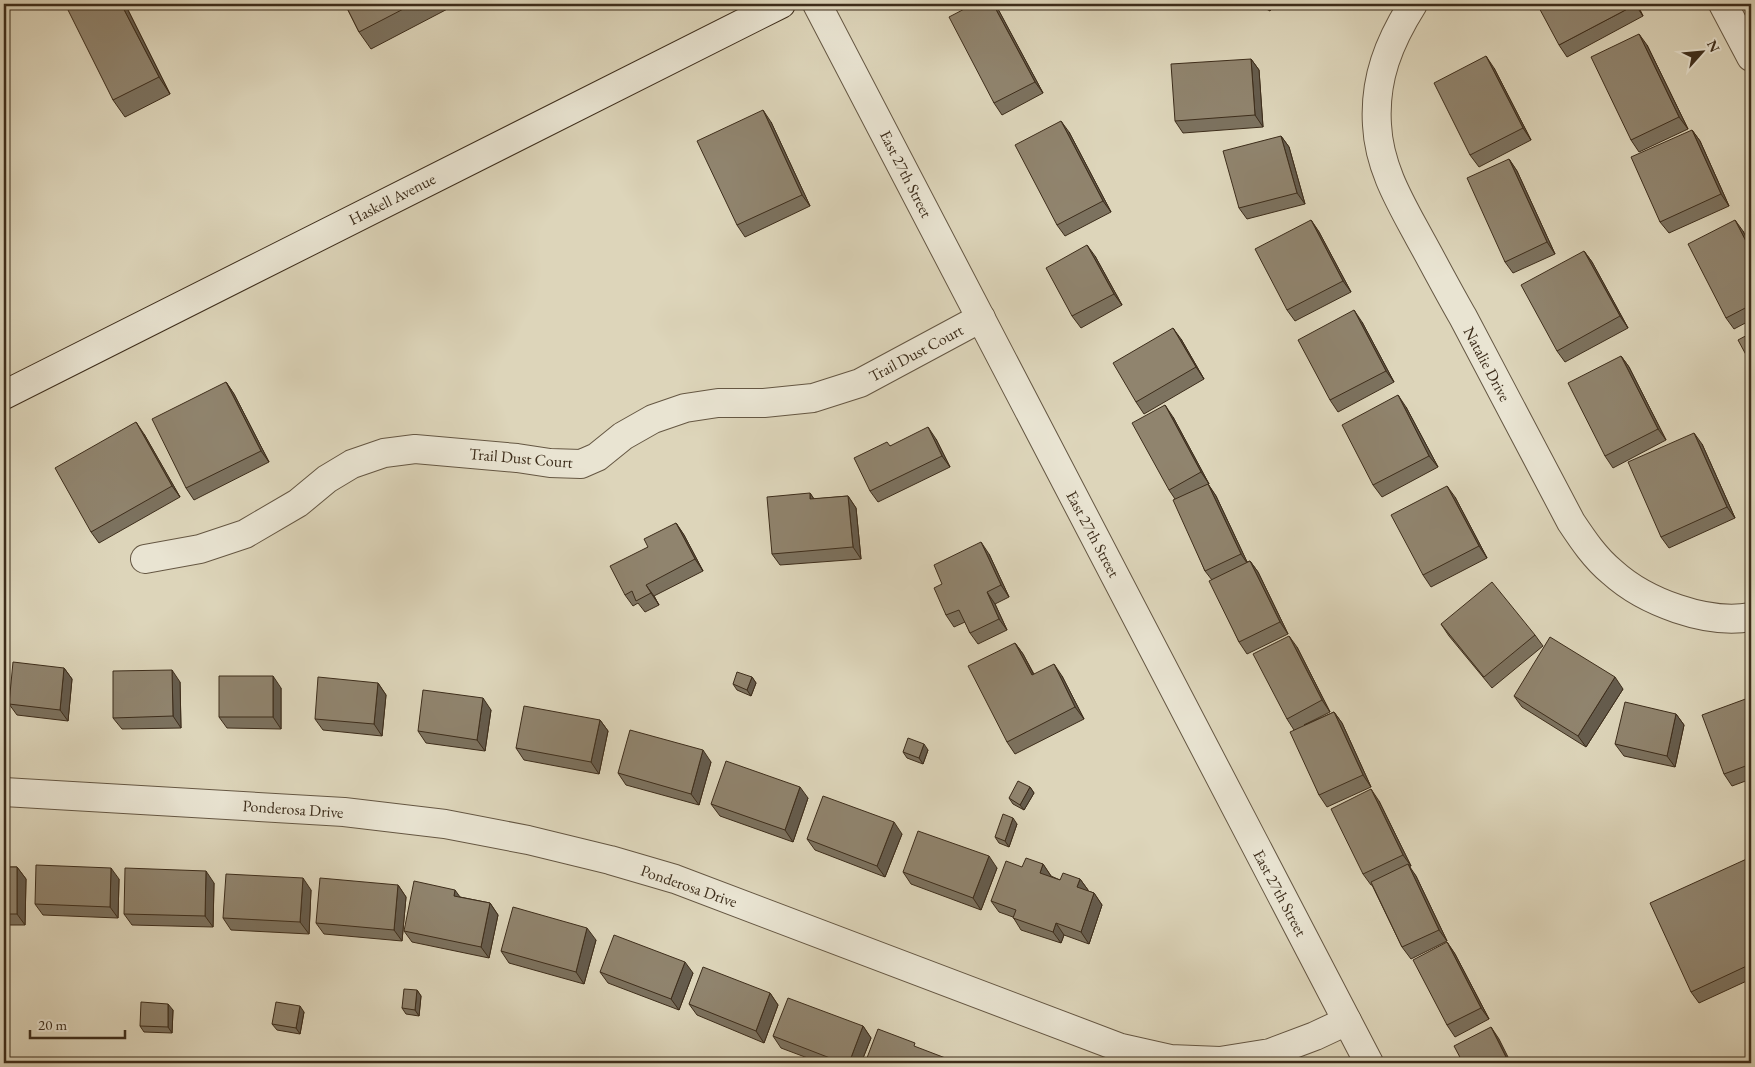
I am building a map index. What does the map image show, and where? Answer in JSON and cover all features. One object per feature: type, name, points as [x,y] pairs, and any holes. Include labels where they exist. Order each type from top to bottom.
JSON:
[{"type":"street","name":"East 27th Street","points":[[817,4],[1369,1063]]},
{"type":"street","name":"Natalie Drive","points":[[1413,4],[1397,28],[1385,59],[1378,92],[1377,125],[1382,158],[1393,190],[1478,345],[1571,522],[1589,549],[1607,567],[1640,592],[1681,610],[1713,618],[1751,617]]},
{"type":"street","points":[[1723,4],[1751,57]]},
{"type":"street","name":"Haskell Avenue","points":[[4,395],[773,6]]},
{"type":"street","name":"Trail Dust Court","points":[[145,559],[200,549],[245,534],[298,504],[327,479],[352,464],[384,453],[415,449],[517,458],[550,463],[581,464],[597,457],[623,436],[653,419],[685,408],[718,403],[764,403],[813,398],[860,383],[981,318]]},
{"type":"street","name":"Ponderosa Drive","points":[[4,792],[344,812],[444,824],[528,840],[610,860],[675,880],[1121,1048],[1170,1058],[1220,1061],[1270,1053],[1315,1036],[1347,1020]]},
{"type":"shaded area","points":[[1322,1058],[1333,1059],[1339,1063],[1298,1063]]},
{"type":"building","points":[[65,4],[121,4],[159,77],[113,100]]},
{"type":"building","points":[[345,4],[413,4],[359,32]]},
{"type":"building","points":[[974,4],[993,4],[1035,82],[994,103],[949,17]]},
{"type":"building","points":[[1537,4],[1635,4],[1635,5],[1559,45]]},
{"type":"building","points":[[1639,34],[1679,117],[1631,140],[1591,57]]},
{"type":"building","points":[[1486,56],[1523,128],[1470,155],[1434,83]]},
{"type":"building","points":[[1251,59],[1255,115],[1175,121],[1171,64]]},
{"type":"building","points":[[763,110],[802,195],[737,225],[697,141]]},
{"type":"building","points":[[1061,121],[1103,201],[1057,225],[1015,145]]},
{"type":"building","points":[[1692,130],[1721,194],[1660,222],[1631,157]]},
{"type":"building","points":[[1281,136],[1297,193],[1239,208],[1223,151]]},
{"type":"building","points":[[1509,159],[1547,242],[1505,262],[1467,178]]},
{"type":"building","points":[[1311,220],[1343,281],[1287,310],[1255,249]]},
{"type":"building","points":[[1735,220],[1751,251],[1751,305],[1726,318],[1688,244]]},
{"type":"building","points":[[1087,245],[1114,294],[1072,316],[1046,268]]},
{"type":"building","points":[[1584,251],[1620,316],[1557,351],[1521,285]]},
{"type":"building","points":[[1354,310],[1386,371],[1330,400],[1298,340]]},
{"type":"building","points":[[1173,328],[1196,367],[1136,402],[1113,363]]},
{"type":"building","points":[[1751,333],[1751,364],[1738,340]]},
{"type":"building","points":[[1621,356],[1658,429],[1605,456],[1568,383]]},
{"type":"building","points":[[226,382],[261,451],[186,488],[152,419]]},
{"type":"building","points":[[1398,395],[1429,456],[1373,485],[1342,425]]},
{"type":"building","points":[[1165,405],[1201,472],[1169,490],[1132,423]]},
{"type":"building","points":[[136,422],[172,486],[91,532],[55,468]]},
{"type":"building","points":[[928,427],[942,456],[870,491],[854,458],[887,442],[890,446]]},
{"type":"building","points":[[1694,433],[1727,507],[1661,537],[1628,462]]},
{"type":"building","points":[[1208,484],[1241,554],[1205,571],[1173,500]]},
{"type":"building","points":[[1447,486],[1479,546],[1423,575],[1391,515]]},
{"type":"building","points":[[810,493],[810,499],[848,496],[853,547],[772,554],[767,497]]},
{"type":"building","points":[[676,523],[695,559],[646,585],[651,593],[636,601],[632,591],[625,595],[610,566],[648,547],[644,539]]},
{"type":"building","points":[[981,542],[1001,585],[987,592],[999,619],[970,633],[959,610],[946,615],[934,588],[942,584],[934,565]]},
{"type":"building","points":[[1250,561],[1280,622],[1239,642],[1209,581]]},
{"type":"building","points":[[1492,582],[1535,635],[1484,677],[1441,624]]},
{"type":"building","points":[[1289,636],[1322,700],[1287,719],[1253,654]]},
{"type":"building","points":[[1550,637],[1615,677],[1578,736],[1514,696]]},
{"type":"building","points":[[1015,643],[1032,675],[1054,664],[1075,707],[1007,742],[968,666]]},
{"type":"building","points":[[13,662],[64,668],[60,710],[9,704]]},
{"type":"building","points":[[172,670],[173,716],[113,718],[113,671]]},
{"type":"building","points":[[737,672],[752,677],[747,690],[733,684]]},
{"type":"building","points":[[219,676],[273,676],[273,717],[219,717]]},
{"type":"building","points":[[318,677],[378,683],[374,724],[315,719]]},
{"type":"building","points":[[423,690],[483,698],[477,740],[418,731]]},
{"type":"building","points":[[1751,697],[1751,764],[1724,774],[1702,715]]},
{"type":"building","points":[[1625,702],[1676,714],[1667,756],[1615,744]]},
{"type":"building","points":[[524,706],[600,720],[591,762],[516,748]]},
{"type":"building","points":[[1334,712],[1363,775],[1319,795],[1290,732]]},
{"type":"building","points":[[630,730],[703,750],[691,794],[618,773]]},
{"type":"building","points":[[908,738],[924,744],[919,758],[903,752]]},
{"type":"building","points":[[726,761],[800,787],[785,830],[711,804]]},
{"type":"building","points":[[1018,781],[1030,787],[1020,805],[1009,798]]},
{"type":"building","points":[[1371,789],[1403,855],[1363,874],[1331,809]]},
{"type":"building","points":[[823,796],[894,822],[877,866],[807,839]]},
{"type":"building","points":[[1003,814],[1013,818],[1005,841],[995,837]]},
{"type":"building","points":[[918,831],[989,856],[973,898],[903,872]]},
{"type":"building","points":[[1751,857],[1751,964],[1691,992],[1650,903]]},
{"type":"building","points":[[1026,858],[1043,864],[1040,873],[1060,880],[1063,873],[1080,879],[1077,887],[1094,893],[1081,932],[1056,923],[1053,932],[1013,918],[1016,910],[991,901],[1006,861],[1022,867]]},
{"type":"building","points":[[1408,864],[1439,930],[1402,947],[1371,882]]},
{"type":"building","points":[[36,865],[111,868],[110,907],[35,904]]},
{"type":"building","points":[[4,867],[17,867],[17,914],[4,914]]},
{"type":"building","points":[[125,868],[206,871],[205,916],[124,914]]},
{"type":"building","points":[[226,874],[303,878],[300,922],[223,918]]},
{"type":"building","points":[[320,878],[398,885],[394,930],[316,923]]},
{"type":"building","points":[[414,881],[455,890],[454,896],[490,903],[481,947],[404,931]]},
{"type":"building","points":[[513,907],[587,928],[576,972],[501,951]]},
{"type":"building","points":[[614,935],[685,962],[671,999],[600,972]]},
{"type":"building","points":[[1447,942],[1481,1008],[1447,1025],[1413,960]]},
{"type":"building","points":[[703,967],[770,993],[756,1031],[689,1004]]},
{"type":"building","points":[[404,989],[417,990],[415,1010],[402,1008]]},
{"type":"building","points":[[788,998],[863,1026],[849,1063],[843,1063],[773,1036]]},
{"type":"building","points":[[141,1002],[168,1004],[168,1027],[140,1026]]},
{"type":"building","points":[[276,1002],[300,1006],[296,1028],[272,1024]]},
{"type":"building","points":[[1491,1027],[1509,1063],[1463,1063],[1454,1046]]},
{"type":"building","points":[[878,1029],[915,1043],[914,1046],[948,1059],[946,1063],[865,1063]]}]
